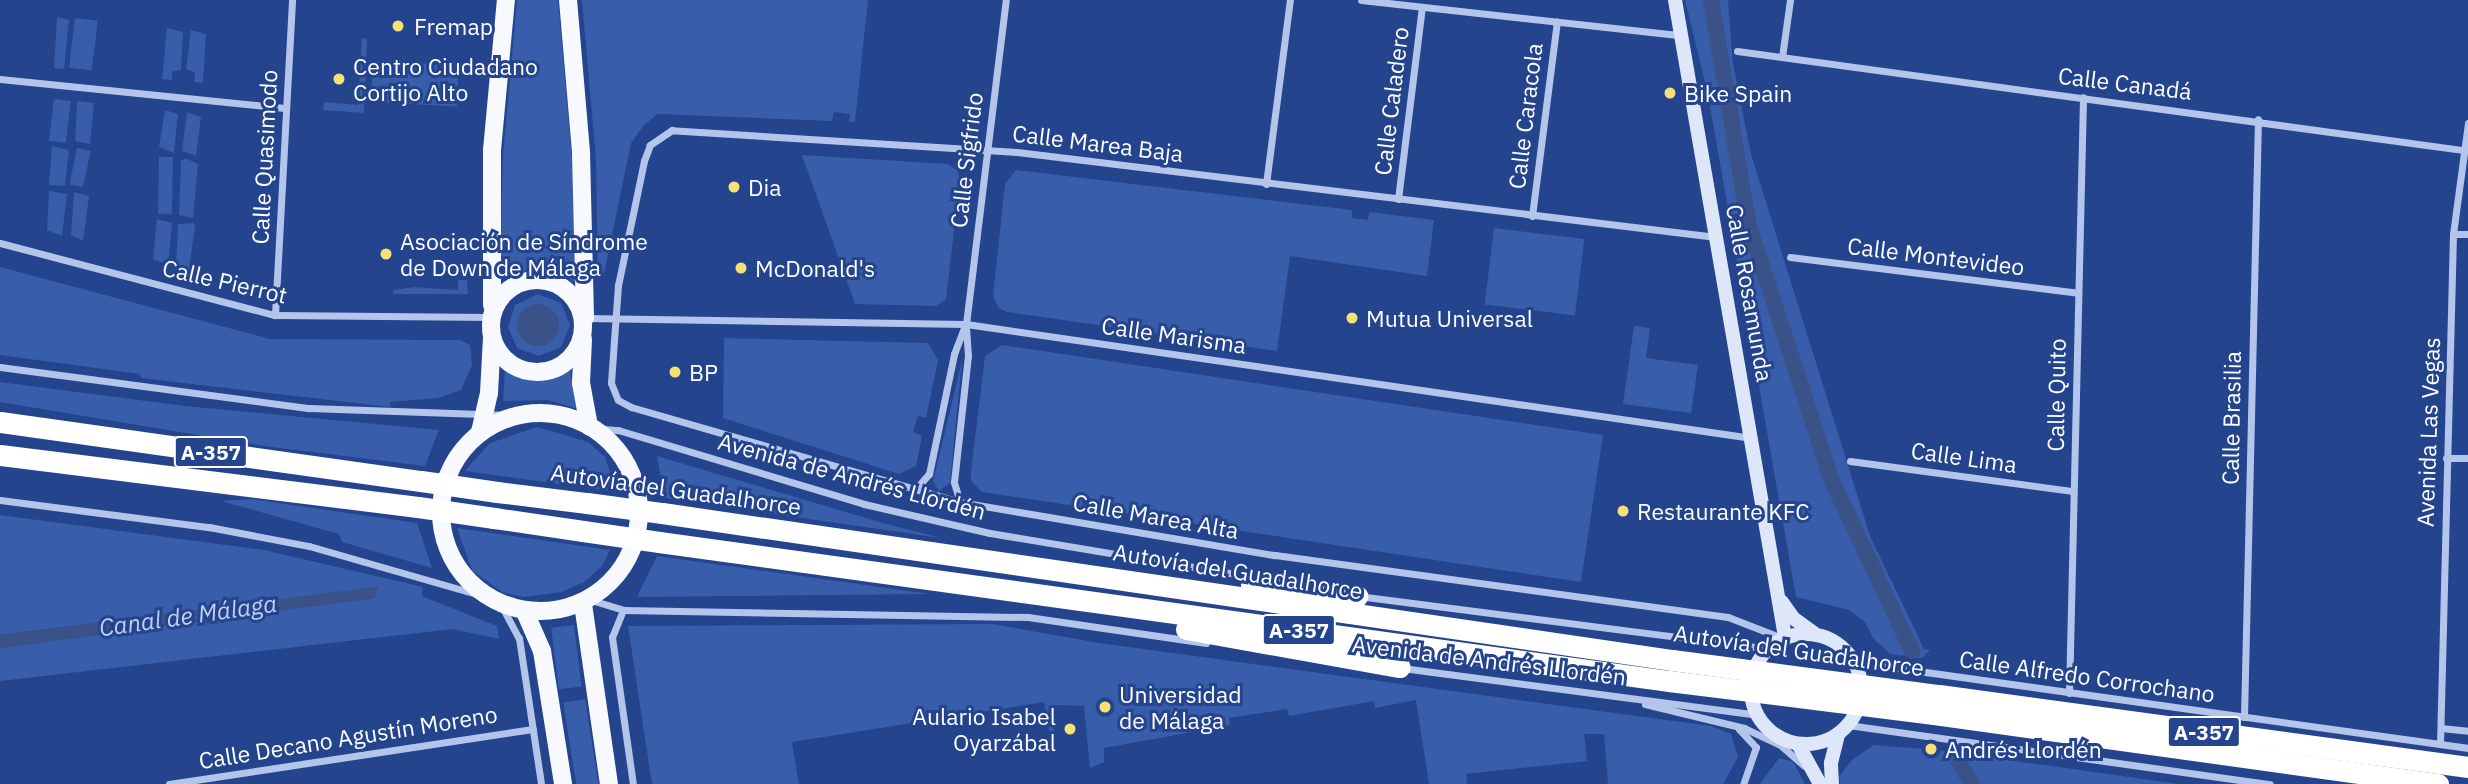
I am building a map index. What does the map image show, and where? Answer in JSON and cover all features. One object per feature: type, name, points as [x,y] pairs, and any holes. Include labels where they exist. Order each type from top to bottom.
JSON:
[{"type":"highway","name":"Autovía del Guadalhorce","points":[[0,422],[1012,562],[1670,670]]},
{"type":"highway","name":"Autovía del Guadalhorce","points":[[0,455],[418,507],[930,579],[1937,705],[2468,767]]},
{"type":"highway","points":[[1012,562],[1357,596]]},
{"type":"highway","points":[[930,579],[1400,667]]},
{"type":"highway","name":"Autovía del Guadalhorce","points":[[1937,705],[2438,784]]},
{"type":"main road","points":[[482,424],[512,415],[551,413],[591,427],[622,460],[635,493],[638,516],[630,555],[620,572],[587,602],[558,612],[525,612],[494,600],[459,568],[444,517],[447,477],[482,424],[492,338],[492,150],[506,0]]},
{"type":"main road","points":[[568,0],[581,153],[585,318],[581,383],[591,427]]},
{"type":"main road","name":"Calle Rosamunda","points":[[1675,0],[1753,438],[1783,638]]},
{"type":"main road","points":[[491,311],[517,284],[548,281],[574,297],[585,318]]},
{"type":"main road","points":[[492,338],[501,354],[532,372],[551,370],[567,362],[583,337]]},
{"type":"main road","name":"Calle Rosamunda","points":[[1778,595],[1793,618],[1814,633]]},
{"type":"main road","points":[[587,602],[610,784]]},
{"type":"main road","points":[[525,612],[542,650],[563,784]]},
{"type":"main road","points":[[1832,784],[1831,763],[1843,730],[1861,694],[1854,662],[1837,643],[1814,633],[1783,638],[1769,649],[1752,676],[1757,715],[1779,737],[1798,744],[1821,742],[1843,730]]},
{"type":"main road","points":[[1798,744],[1818,784]]},
{"type":"street","name":"Calle Quasimodo","points":[[275,315],[292,0]]},
{"type":"street","name":"Calle Sigfrido","points":[[960,502],[954,482],[968,356],[966,324],[1006,0]]},
{"type":"street","points":[[1266,184],[1290,0]]},
{"type":"street","points":[[1361,0],[1681,35]]},
{"type":"street","points":[[1782,57],[1790,0]]},
{"type":"street","name":"Calle Caladero","points":[[1398,199],[1422,7]]},
{"type":"street","name":"Calle Caracola","points":[[1532,216],[1557,22]]},
{"type":"street","name":"Calle Canadá","points":[[1737,51],[2258,119],[2463,150]]},
{"type":"street","points":[[0,79],[285,108]]},
{"type":"street","name":"Calle Quito","points":[[2069,693],[2084,97]]},
{"type":"street","name":"Calle Brasilia","points":[[2244,718],[2258,119]]},
{"type":"street","name":"Avenida Las Vegas","points":[[2440,744],[2453,234],[2468,123]]},
{"type":"street","name":"Calle Marea Baja","points":[[614,316],[644,161],[650,145],[672,130],[986,149],[1717,237]]},
{"type":"street","points":[[2453,234],[2468,234]]},
{"type":"street","name":"Calle Pierrot","points":[[0,243],[275,315],[491,311]]},
{"type":"street","name":"Calle Montevideo","points":[[1790,257],[2078,293]]},
{"type":"street","name":"Calle Marisma","points":[[585,318],[614,316],[966,324],[1753,438]]},
{"type":"street","name":"Calle Marea Alta","points":[[614,316],[611,383],[618,400],[914,491],[960,502],[1275,555],[1728,617],[1783,638]]},
{"type":"street","name":"Calle Sigfrido","points":[[914,491],[929,474],[954,354],[966,324]]},
{"type":"street","points":[[0,367],[309,408],[482,424]]},
{"type":"street","name":"Avenida de Andrés Llordén","points":[[591,427],[618,430],[864,504],[990,533],[1357,596],[1769,649]]},
{"type":"street","points":[[2446,458],[2468,458]]},
{"type":"street","name":"Calle Lima","points":[[1850,461],[2073,491]]},
{"type":"street","points":[[0,500],[209,527],[309,546],[494,600],[519,638],[541,784]]},
{"type":"street","name":"Avenida de Andrés Llordén","points":[[587,602],[623,610],[1028,617],[1757,715]]},
{"type":"street","points":[[623,610],[612,637],[633,784]]},
{"type":"street","name":"Calle Alfredo Corrochano","points":[[1854,662],[2440,744]]},
{"type":"street","points":[[1604,694],[1732,724],[1787,750],[1818,784]]},
{"type":"street","points":[[1732,724],[1754,740],[1755,756],[1743,784]]},
{"type":"street","points":[[2441,728],[2468,731]]},
{"type":"street","name":"Calle Decano Agustín Moreno","points":[[169,784],[533,729]]},
{"type":"street","points":[[1843,730],[2270,784]]},
{"type":"street","points":[[2440,744],[2468,748]]},
{"type":"shaded area","points":[[517,0],[558,0],[574,182],[575,282],[541,266],[500,280],[503,156]]},
{"type":"shaded area","points":[[582,0],[868,0],[855,122],[849,122],[850,114],[834,112],[832,121],[658,114],[644,125],[631,143],[603,279],[598,279],[596,159]]},
{"type":"shaded area","points":[[1685,0],[1728,0],[1733,64],[1751,154],[1870,536],[1924,649],[1930,650],[1922,658],[1890,654],[1873,638],[1865,622],[1849,610],[1796,597],[1708,95]]},
{"type":"shaded area","points":[[57,17],[69,20],[64,69],[54,68]]},
{"type":"shaded area","points":[[75,18],[98,21],[92,70],[69,68]]},
{"type":"shaded area","points":[[167,28],[183,32],[181,70],[172,71],[172,80],[162,79]]},
{"type":"shaded area","points":[[191,30],[206,34],[203,83],[194,82],[195,73],[186,69]]},
{"type":"shaded area","points":[[362,38],[367,39],[364,113],[323,110],[324,102],[358,105]]},
{"type":"shaded area","points":[[373,61],[459,66],[457,106],[371,102]]},
{"type":"shaded area","points":[[54,99],[71,101],[66,143],[49,141]]},
{"type":"shaded area","points":[[77,101],[94,103],[90,144],[75,141]]},
{"type":"shaded area","points":[[165,110],[178,114],[174,153],[159,147]]},
{"type":"shaded area","points":[[187,112],[201,117],[196,156],[182,151]]},
{"type":"shaded area","points":[[52,146],[69,150],[65,186],[49,185]]},
{"type":"shaded area","points":[[77,148],[91,151],[83,187],[69,184]]},
{"type":"shaded area","points":[[802,155],[948,164],[957,170],[960,179],[946,299],[936,306],[855,304]]},
{"type":"shaded area","points":[[159,157],[173,157],[172,214],[158,214]]},
{"type":"shaded area","points":[[187,159],[198,164],[193,218],[179,215],[181,160]]},
{"type":"shaded area","points":[[1016,170],[1352,210],[1352,218],[1368,220],[1369,212],[1434,220],[1427,276],[1290,256],[1277,351],[1007,312],[999,308],[993,296],[1005,184]]},
{"type":"shaded area","points":[[49,191],[67,194],[62,236],[47,230]]},
{"type":"shaded area","points":[[74,192],[89,196],[83,241],[71,235]]},
{"type":"shaded area","points":[[157,219],[172,223],[168,265],[153,259]]},
{"type":"shaded area","points":[[193,223],[195,226],[189,270],[176,265],[178,224]]},
{"type":"shaded area","points":[[1494,228],[1584,239],[1575,316],[1485,304]]},
{"type":"shaded area","points":[[0,267],[270,339],[460,340],[470,345],[472,365],[461,390],[438,398],[390,402],[390,407],[141,378],[140,374],[0,355]]},
{"type":"shaded area","points":[[466,271],[468,294],[393,294],[393,290],[414,287],[458,290],[458,280],[466,280]]},
{"type":"shaded area","points":[[538,294],[561,303],[570,325],[561,347],[539,356],[517,348],[508,327],[515,305]],"holes":[[[536,304],[558,317],[559,323],[541,345],[535,345],[523,310]]]},
{"type":"shaded area","points":[[1634,326],[1650,328],[1646,358],[1698,365],[1691,413],[1623,404]]},
{"type":"shaded area","points":[[724,338],[928,343],[938,360],[926,418],[918,416],[913,432],[922,436],[916,466],[899,474],[723,418]]},
{"type":"shaded area","points":[[1002,345],[1603,435],[1581,582],[982,492],[971,481],[971,472],[985,356]]},
{"type":"shaded area","points":[[962,361],[950,483],[939,491],[933,481]]},
{"type":"shaded area","points":[[505,369],[529,379],[570,370],[578,409],[548,400],[503,401]]},
{"type":"shaded area","points":[[0,382],[185,406],[439,430],[425,466],[264,446],[0,402]]},
{"type":"shaded area","points":[[537,427],[588,442],[605,457],[617,492],[465,471],[490,443]]},
{"type":"shaded area","points":[[657,456],[883,523],[941,538],[664,498]]},
{"type":"shaded area","points":[[251,499],[417,523],[432,568],[342,542],[339,534],[221,501]]},
{"type":"shaded area","points":[[0,515],[264,550],[423,587],[422,596],[497,626],[499,639],[453,629],[0,681],[0,648],[374,598],[378,587],[0,635]]},
{"type":"shaded area","points":[[457,528],[610,550],[602,566],[584,582],[562,592],[523,597],[502,592],[472,570]]},
{"type":"shaded area","points":[[657,556],[930,594],[637,597]]},
{"type":"shaded area","name":"Universidad de Málaga","points":[[992,624],[1099,643],[1711,726],[1731,734],[1738,757],[1723,784],[1608,784],[1604,734],[1584,734],[1587,761],[1466,774],[1467,784],[1429,784],[1416,700],[1375,708],[1374,701],[1289,716],[1287,709],[1229,718],[1230,725],[1104,748],[1104,762],[1090,768],[1084,706],[1056,705],[1052,744],[1044,702],[792,742],[799,784],[652,784],[628,626]]},
{"type":"shaded area","points":[[574,625],[582,687],[559,689],[551,628]]},
{"type":"shaded area","points":[[585,699],[598,784],[576,784],[563,702]]},
{"type":"shaded area","points":[[1874,745],[1937,750],[2179,784],[1841,784],[1838,778],[1852,760]]},
{"type":"shaded area","points":[[1779,758],[1793,762],[1805,784],[1760,784]]},
{"type":"water","points":[[538,304],[553,310],[559,325],[553,340],[538,346],[523,340],[517,325],[523,310]]},
{"type":"water","name":"Canal de Málaga","points":[[378,587],[374,598],[0,648],[0,635]]},
{"type":"waterway","points":[[1711,0],[1749,226],[1832,481],[1912,651]]},
{"type":"waterway","points":[[1959,763],[1972,784]]},
{"type":"place","name":"Fremap","points":[[398,26]]},
{"type":"place","name":"Centro Ciudadano Cortijo Alto","points":[[339,79]]},
{"type":"place","name":"Bike Spain","points":[[1670,93]]},
{"type":"place","name":"Dia","points":[[734,187]]},
{"type":"place","name":"Asociación de Síndrome de Down de Málaga","points":[[386,254]]},
{"type":"place","name":"McDonald's","points":[[741,268]]},
{"type":"place","name":"Mutua Universal","points":[[1352,318]]},
{"type":"place","name":"BP","points":[[675,372]]},
{"type":"place","name":"Restaurante KFC","points":[[1623,511]]},
{"type":"place","name":"Universidad de Málaga","points":[[1105,707]]},
{"type":"place","name":"Aulario Isabel Oyarzábal","points":[[1070,729]]},
{"type":"place","name":"Andrés Llordén","points":[[1931,749]]}]
